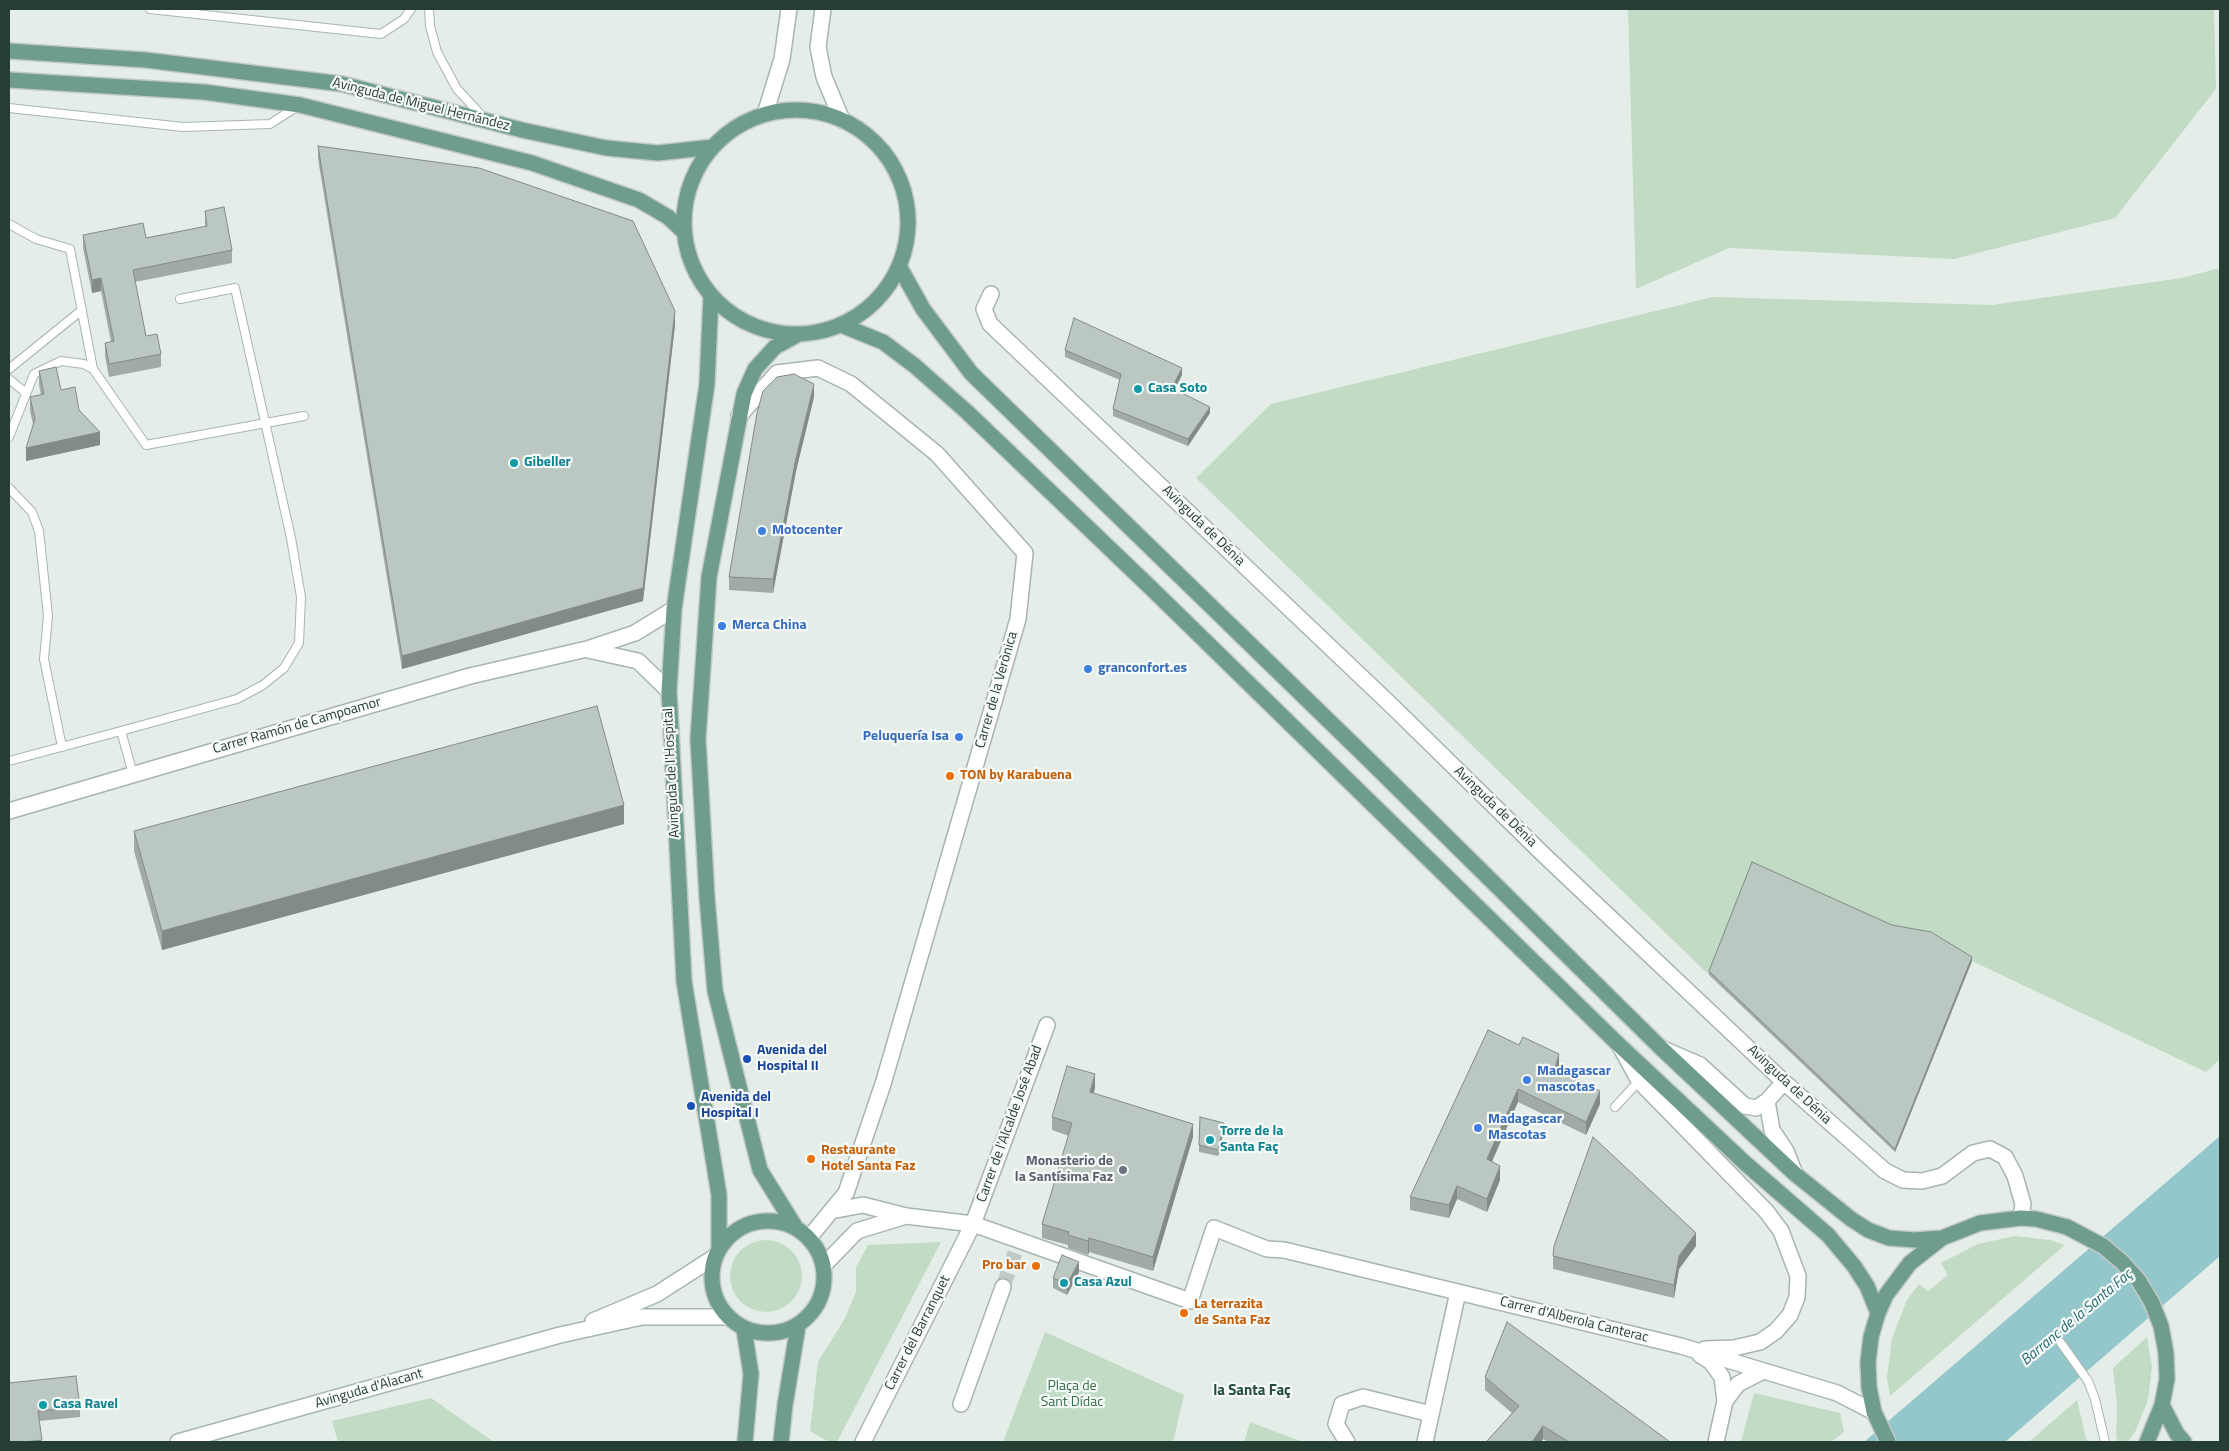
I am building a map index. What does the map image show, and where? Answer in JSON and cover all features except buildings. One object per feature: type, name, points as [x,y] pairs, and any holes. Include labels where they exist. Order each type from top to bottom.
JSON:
[{"type":"main road","name":"Avinguda de Miguel Hernández","points":[[9,51],[146,60],[342,84],[487,121],[606,148],[658,153],[713,147]]},
{"type":"main road","name":"Avinguda de Miguel Hernández","points":[[9,80],[204,92],[300,105],[532,163],[639,200],[668,217],[684,232]]},
{"type":"main road","points":[[799,111],[817,112],[842,120],[866,136],[880,150],[900,182],[907,210],[907,238],[899,266],[892,281],[870,307],[841,325],[797,335],[765,330],[736,317],[711,295],[698,276],[689,255],[684,232],[685,209],[690,186],[699,165],[713,147],[728,133],[745,122],[765,114],[799,111]]},
{"type":"main road","points":[[899,266],[922,309],[971,373],[1365,756],[1662,1049],[1795,1174],[1851,1219],[1868,1230],[1889,1238],[1914,1240],[1942,1238]]},
{"type":"main road","name":"Avinguda de l'Hospital","points":[[711,295],[707,384],[674,609],[669,691],[684,981],[719,1195],[717,1252]]},
{"type":"main road","points":[[841,325],[883,342],[915,366],[967,412],[1152,589],[1618,1043],[1745,1163],[1828,1235],[1854,1266],[1867,1286],[1878,1313]]},
{"type":"main road","name":"Avinguda de l'Hospital","points":[[796,1228],[760,1170],[715,991],[707,898],[698,739],[709,577],[744,394],[755,369],[775,346],[797,335]]},
{"type":"main road","points":[[1888,1442],[1876,1415],[1869,1387],[1868,1362],[1871,1337],[1886,1295],[1904,1271],[1925,1250],[1942,1238],[1980,1223],[2021,1218],[2052,1222],[2081,1233],[2103,1246],[2122,1262],[2139,1281],[2152,1303],[2161,1326],[2166,1352],[2166,1370],[2162,1406],[2154,1430],[2147,1442]]},
{"type":"main road","points":[[774,1221],[796,1228],[809,1238],[824,1265],[820,1303],[798,1326],[766,1335],[744,1329],[727,1317],[712,1286],[717,1252],[735,1231],[754,1222],[774,1221]]},
{"type":"main road","points":[[781,1442],[798,1326]]},
{"type":"main road","points":[[744,1329],[750,1374],[745,1442]]},
{"type":"main road","points":[[2162,1406],[2177,1434],[2184,1442]]},
{"type":"street","points":[[765,114],[782,59],[789,9]]},
{"type":"street","points":[[823,9],[818,47],[824,77],[842,120]]},
{"type":"street","name":"Avinguda de Dénia","points":[[991,294],[984,310],[990,324],[1385,700],[1546,857],[1784,1082],[1885,1171],[1903,1180],[1922,1181],[1942,1176],[1973,1152],[1990,1149],[2005,1157],[2015,1176],[2023,1204],[2021,1218]]},
{"type":"street","name":"Carrer de la Verònica","points":[[739,416],[777,373],[818,368],[851,384],[937,454],[1025,553],[1018,618],[883,1084],[846,1193],[809,1238]]},
{"type":"street","name":"Carrer Ramón de Campoamor","points":[[9,811],[470,676],[587,650],[635,632],[674,609]]},
{"type":"street","name":"Carrer Ramón de Campoamor","points":[[587,650],[638,661],[669,691]]},
{"type":"street","name":"Carrer de l'Alcalde José Abad","points":[[978,1225],[1047,1025]]},
{"type":"street","points":[[1618,1043],[1639,1080],[1766,1211],[1781,1231],[1798,1276],[1797,1298],[1790,1315],[1776,1332],[1760,1342],[1734,1348],[1693,1350]]},
{"type":"street","points":[[1662,1049],[1700,1065],[1745,1106],[1756,1108],[1767,1101],[1784,1082]]},
{"type":"street","points":[[1767,1101],[1772,1130],[1786,1150],[1795,1174]]},
{"type":"street","points":[[831,1211],[863,1205],[906,1216],[978,1225]]},
{"type":"street","points":[[824,1265],[857,1231],[906,1216]]},
{"type":"street","name":"Carrer d'Alberola Canterac","points":[[978,1225],[1190,1301],[1214,1228],[1267,1249],[1284,1250],[1693,1350],[1837,1393],[1876,1415]]},
{"type":"street","name":"Carrer del Barranquet","points":[[863,1442],[978,1225]]},
{"type":"street","name":"Avinguda d'Alacant","points":[[560,1335],[657,1294],[717,1252]]},
{"type":"street","points":[[961,1404],[1003,1287]]},
{"type":"street","points":[[1425,1442],[1458,1292]]},
{"type":"street","name":"Avinguda d'Alacant","points":[[178,1442],[560,1335],[642,1317],[727,1317]]},
{"type":"street","points":[[1693,1350],[1711,1362],[1722,1377],[1725,1401],[1716,1442]]},
{"type":"street","points":[[1725,1401],[1738,1384],[1763,1371]]},
{"type":"street","points":[[1347,1442],[1336,1424],[1342,1404],[1363,1397],[1431,1414]]},
{"type":"lane","points":[[150,9],[381,34],[404,19],[411,9]]},
{"type":"lane","points":[[428,9],[430,26],[437,52],[458,89],[487,121]]},
{"type":"lane","points":[[9,108],[183,127],[270,124],[300,105]]},
{"type":"lane","points":[[9,224],[36,240],[70,249],[93,368],[146,444],[304,416]]},
{"type":"lane","points":[[9,761],[237,699],[263,685],[284,668],[299,643],[301,597],[291,538],[235,288],[180,299]]},
{"type":"lane","points":[[9,368],[82,310]]},
{"type":"lane","points":[[9,437],[34,374],[47,366],[61,362],[84,364],[93,368]]},
{"type":"lane","points":[[9,379],[26,393]]},
{"type":"lane","points":[[9,488],[32,512],[39,531],[48,616],[44,659],[62,747]]},
{"type":"lane","points":[[122,731],[132,774]]},
{"type":"lane","points":[[1615,1107],[1639,1080]]},
{"type":"lane","points":[[2061,1343],[2088,1381],[2095,1399],[2105,1442]]},
{"type":"green space","points":[[1628,9],[2214,9],[2216,89],[2115,218],[1954,259],[1729,248],[1636,289]]},
{"type":"green space","points":[[2220,268],[2220,1059],[2206,1072],[1972,961],[1931,936],[1892,928],[1752,866],[1709,975],[1196,478],[1271,404],[1713,297],[1992,305],[2182,278]]},
{"type":"green space","points":[[2015,1236],[2050,1240],[2065,1245],[1890,1396],[1887,1377],[1892,1338],[1907,1300],[1919,1284],[1928,1291],[1948,1275],[1941,1263],[1978,1244]]},
{"type":"green space","points":[[766,1240],[786,1246],[796,1256],[802,1276],[796,1296],[786,1306],[766,1312],[746,1306],[736,1296],[730,1276],[736,1256],[746,1246]]},
{"type":"green space","points":[[941,1242],[837,1442],[829,1442],[810,1431],[818,1362],[845,1318],[856,1292],[856,1267],[868,1245]]},
{"type":"green space","name":"Plaça de Sant Dídac","points":[[1045,1332],[1184,1395],[1173,1442],[1003,1442]]},
{"type":"green space","points":[[2147,1337],[2152,1367],[2148,1400],[2135,1432],[2128,1442],[2120,1442],[2116,1438],[2117,1405],[2113,1368]]},
{"type":"green space","points":[[1754,1393],[1840,1413],[1844,1432],[1831,1442],[1741,1442]]},
{"type":"green space","points":[[431,1398],[494,1442],[338,1442],[332,1421]]},
{"type":"green space","points":[[2077,1400],[2086,1438],[2089,1442],[2029,1442]]},
{"type":"green space","points":[[1250,1422],[1303,1442],[1244,1442]]},
{"type":"water","name":"Barranc de la Santa Faç","points":[[2220,1136],[2220,1256],[2005,1442],[1864,1442]]},
{"type":"tunnel","points":[[1003,1287],[1015,1253]]},
{"type":"place","name":"Casa Soto","points":[[1138,389]]},
{"type":"place","name":"Gibeller","points":[[514,463]]},
{"type":"place","name":"Motocenter","points":[[762,531]]},
{"type":"place","name":"Merca China","points":[[722,626]]},
{"type":"place","name":"granconfort.es","points":[[1088,669]]},
{"type":"place","name":"Peluquería Isa","points":[[959,737]]},
{"type":"place","name":"TON by Karabuena","points":[[950,776]]},
{"type":"place","name":"Avenida del Hospital II","points":[[747,1059]]},
{"type":"place","name":"Madagascar mascotas","points":[[1527,1080]]},
{"type":"place","name":"Avenida del Hospital I","points":[[691,1106]]},
{"type":"place","name":"Madagascar Mascotas","points":[[1478,1128]]},
{"type":"place","name":"Torre de la Santa Faç","points":[[1210,1140]]},
{"type":"place","name":"Restaurante Hotel Santa Faz","points":[[811,1159]]},
{"type":"place","name":"Monasterio de la Santísima Faz","points":[[1123,1170]]},
{"type":"place","name":"Pro bar","points":[[1036,1266]]},
{"type":"place","name":"Casa Azul","points":[[1064,1283]]},
{"type":"place","name":"La terrazita de Santa Faz","points":[[1184,1313]]},
{"type":"place","name":"Casa Ravel","points":[[43,1405]]},
{"type":"district","name":"la Santa Faç","points":[[1252,1391]]}]
